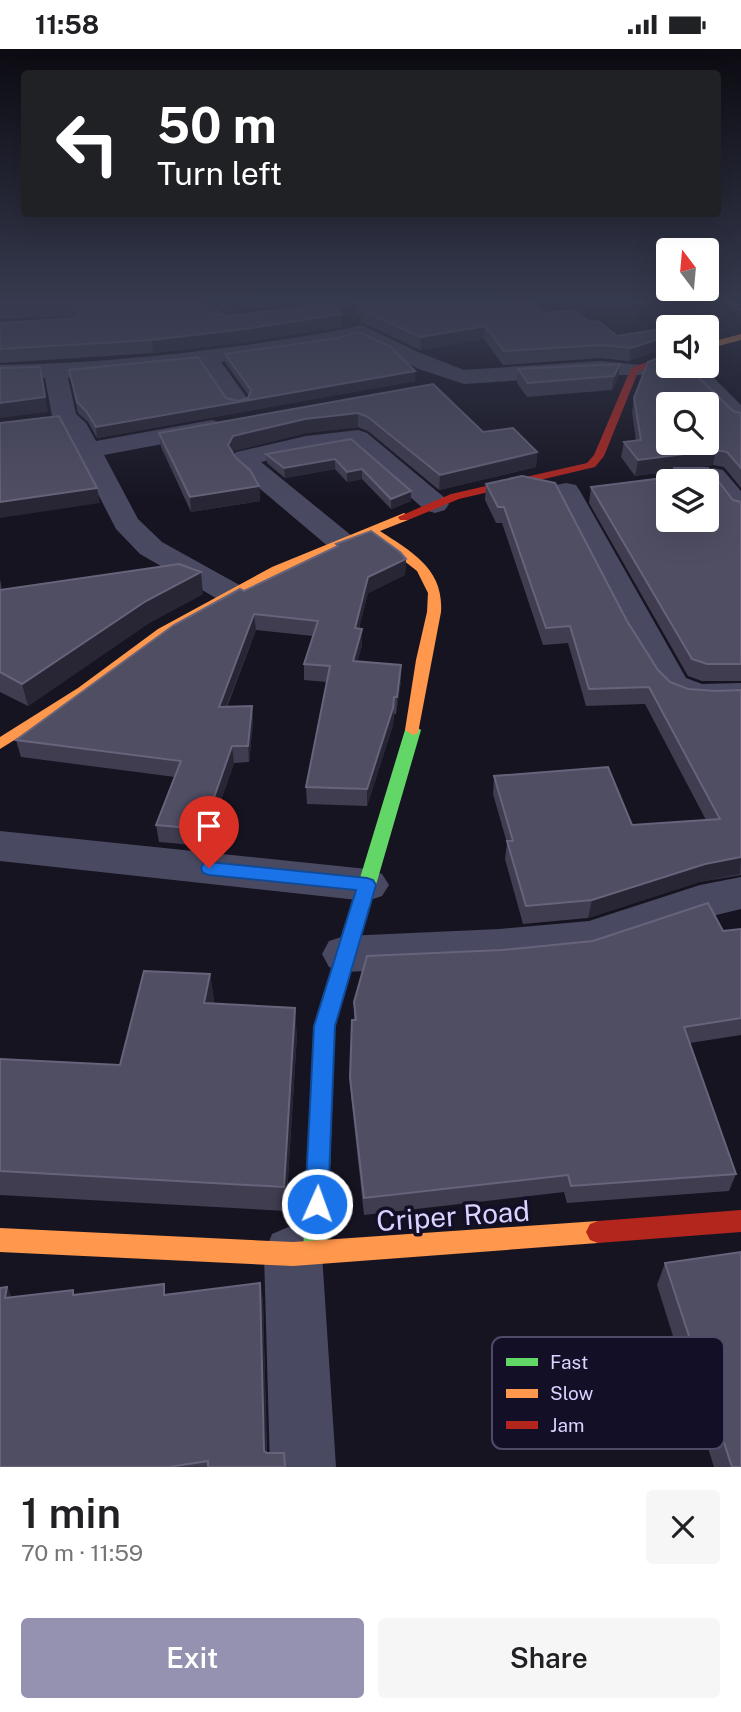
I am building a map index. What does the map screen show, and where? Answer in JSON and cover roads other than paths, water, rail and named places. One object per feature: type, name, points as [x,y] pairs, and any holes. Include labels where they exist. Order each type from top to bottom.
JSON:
[{"type":"street","points":[[55,397],[64,369]]},
{"type":"street","points":[[55,397],[160,369]]},
{"type":"street","points":[[87,450],[245,412],[215,369]]},
{"type":"street","points":[[437,369],[464,377]]},
{"type":"street","points":[[425,390],[464,377],[570,369]]},
{"type":"street","points":[[0,744],[83,691],[163,632],[276,570],[435,504],[475,491],[525,482],[591,465],[600,456],[634,370],[625,369]]},
{"type":"street","points":[[0,372],[55,397],[77,428],[126,523],[151,548],[232,594]]},
{"type":"street","points":[[701,378],[741,419]]},
{"type":"street","points":[[341,542],[248,465],[245,458],[306,443],[358,438],[435,504]]},
{"type":"street","points":[[719,475],[741,472]]},
{"type":"street","points":[[525,482],[580,491],[652,652],[673,685],[682,691],[702,695],[741,694]]},
{"type":"street","points":[[719,483],[741,508]]},
{"type":"street","points":[[303,1467],[304,1253],[325,1026],[417,715],[423,659],[434,609],[432,584],[413,560],[372,530]]},
{"type":"street","points":[[0,846],[367,885]]},
{"type":"street","points":[[345,954],[500,947],[589,939],[699,902],[741,893]]},
{"type":"street","name":"Criper Road","points":[[0,1240],[304,1253],[741,1221]]}]
